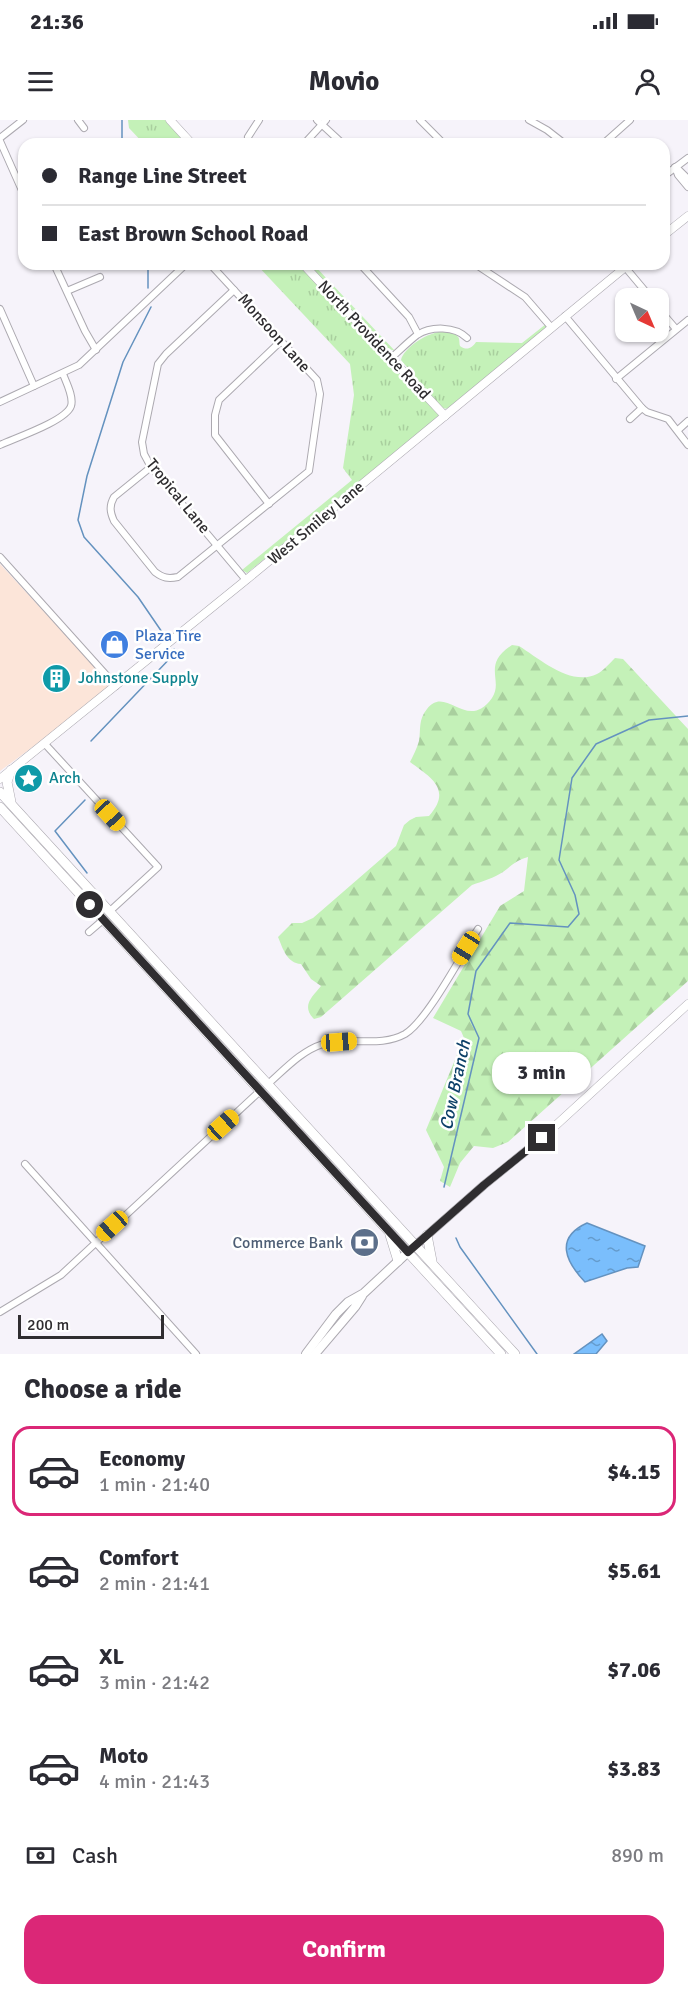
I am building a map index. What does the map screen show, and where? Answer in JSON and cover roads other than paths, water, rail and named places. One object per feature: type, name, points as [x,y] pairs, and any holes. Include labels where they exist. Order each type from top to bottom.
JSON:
[{"type":"main road","points":[[11,770],[7,782],[11,804]]},
{"type":"main road","points":[[0,792],[416,1245],[513,1354]]},
{"type":"main road","points":[[0,807],[501,1354]]},
{"type":"main road","points":[[77,891],[92,899],[104,910],[110,911]]},
{"type":"main road","points":[[103,920],[112,922],[140,944]]},
{"type":"main road","points":[[238,1067],[259,1081],[268,1084]]},
{"type":"main road","points":[[260,1091],[266,1092],[299,1118]]},
{"type":"main road","points":[[389,1232],[398,1261]]},
{"type":"main road","points":[[427,1235],[432,1264]]},
{"type":"main road","points":[[306,1354],[348,1302],[364,1293],[408,1252]]},
{"type":"main road","points":[[315,1354],[364,1293]]},
{"type":"main road","points":[[494,1346],[499,1345],[513,1354]]},
{"type":"street","points":[[18,181],[0,140],[23,120]]},
{"type":"street","points":[[78,120],[84,128]]},
{"type":"street","points":[[170,120],[186,138]]},
{"type":"street","points":[[248,137],[258,120]]},
{"type":"street","points":[[420,120],[438,138]]},
{"type":"street","points":[[529,120],[558,138]]},
{"type":"street","points":[[610,138],[630,120]]},
{"type":"street","points":[[309,138],[322,121],[338,138]]},
{"type":"street","points":[[670,171],[688,159]]},
{"type":"street","points":[[675,167],[688,179]]},
{"type":"street","points":[[675,167],[678,176],[688,187]]},
{"type":"street","points":[[670,230],[688,216]]},
{"type":"street","points":[[57,270],[84,331],[96,350]]},
{"type":"street","points":[[0,402],[79,365],[180,270]]},
{"type":"street","name":"Monsoon Lane","points":[[151,467],[114,497],[110,512],[114,521],[155,572],[169,579],[178,577],[309,471],[320,394],[317,380],[216,270]]},
{"type":"street","name":"North Providence Road","points":[[309,270],[445,416]]},
{"type":"street","points":[[366,270],[409,317],[418,334]]},
{"type":"street","points":[[484,270],[525,297],[551,327]]},
{"type":"street","name":"West Smiley Lane","points":[[0,779],[622,270]]},
{"type":"street","points":[[630,270],[644,288]]},
{"type":"street","points":[[67,291],[100,277]]},
{"type":"street","name":"Tropical Lane","points":[[234,290],[158,364],[142,442],[144,454],[151,467],[246,580]]},
{"type":"street","points":[[0,309],[34,387]]},
{"type":"street","points":[[565,316],[642,408],[668,419],[688,445]]},
{"type":"street","points":[[616,379],[688,320]]},
{"type":"street","points":[[669,321],[676,329]]},
{"type":"street","points":[[391,358],[418,334],[443,328],[461,332],[467,338]]},
{"type":"street","points":[[269,504],[215,435],[214,424],[219,400],[280,340]]},
{"type":"street","points":[[0,445],[57,419],[67,412],[71,407],[71,401],[63,374]]},
{"type":"street","points":[[630,419],[642,408]]},
{"type":"street","points":[[678,430],[688,421]]},
{"type":"street","points":[[0,557],[116,686]]},
{"type":"street","points":[[45,744],[158,867],[110,911]]},
{"type":"street","points":[[89,932],[103,920]]},
{"type":"street","points":[[268,1084],[298,1057],[317,1046],[326,1043],[394,1039],[406,1033],[416,1025],[428,1008],[478,929]]},
{"type":"street","points":[[408,1252],[542,1138],[688,1004]]},
{"type":"street","points":[[0,1312],[61,1275],[260,1091]]},
{"type":"street","points":[[25,1164],[196,1354]]},
{"type":"water","points":[[587,1223],[645,1246],[638,1267],[627,1268],[585,1282],[573,1266],[566,1251],[570,1236]]},
{"type":"water","points":[[602,1334],[607,1341],[596,1354],[574,1354]]},
{"type":"waterway","points":[[122,120],[122,138]]},
{"type":"waterway","points":[[148,270],[148,288]]},
{"type":"waterway","points":[[151,307],[123,362],[87,476],[78,520],[84,537],[138,597],[164,635]]},
{"type":"waterway","points":[[91,741],[176,652],[174,649]]},
{"type":"waterway","name":"Cow Branch","points":[[444,1187],[479,1038],[468,1014],[476,971],[510,923],[568,927],[579,914],[575,895],[559,860],[572,778],[596,744],[649,720],[688,716]]},
{"type":"waterway","points":[[85,800],[55,831],[87,873]]},
{"type":"waterway","name":"Cow Branch","points":[[456,1238],[460,1247],[537,1354]]},
{"type":"place","name":"Plaza Tire Service","points":[[114,645]]},
{"type":"place","name":"Johnstone Supply","points":[[57,678]]},
{"type":"place","name":"Arch","points":[[28,778]]},
{"type":"place","name":"Commerce Bank","points":[[364,1243]]}]
